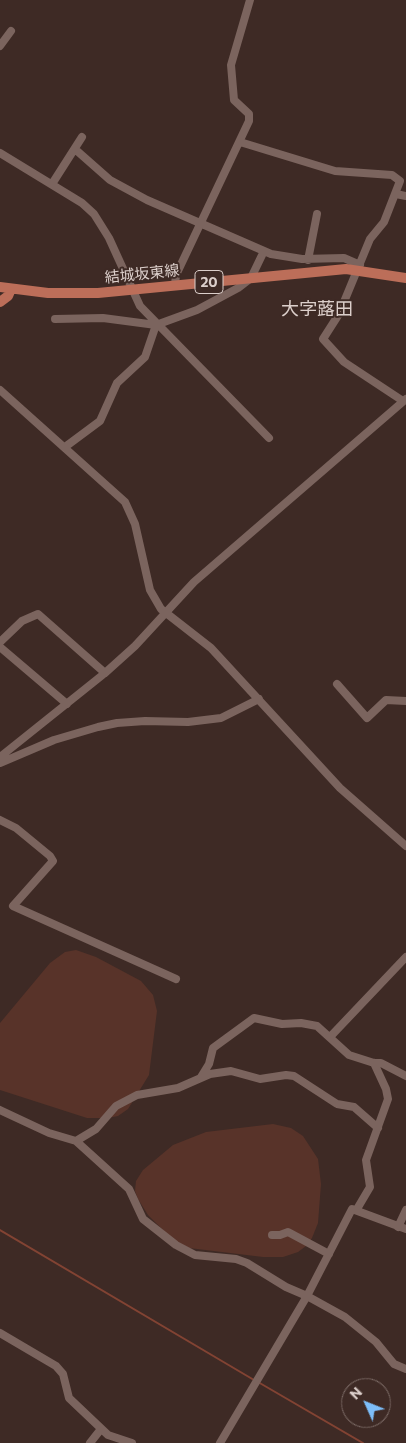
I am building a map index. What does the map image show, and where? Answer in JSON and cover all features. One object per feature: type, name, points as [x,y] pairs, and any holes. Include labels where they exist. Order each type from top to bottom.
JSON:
[{"type":"main road","name":"結城坂東線","points":[[0,287],[67,294],[131,290],[360,267],[406,278]]},
{"type":"main road","points":[[0,302],[8,296],[12,289]]},
{"type":"street","points":[[175,285],[176,275],[240,142],[248,121],[249,114],[234,100],[231,65],[250,0]]},
{"type":"street","points":[[0,46],[11,30]]},
{"type":"street","points":[[52,184],[76,150],[82,137]]},
{"type":"street","points":[[0,758],[105,673],[135,646],[194,582],[404,400],[344,362],[324,339],[339,314],[370,239],[384,222],[400,181],[392,175],[335,171],[240,142]]},
{"type":"street","points":[[76,150],[110,180],[147,200],[264,251],[308,260],[344,258],[360,267]]},
{"type":"street","points":[[0,153],[52,184],[94,214],[109,238],[131,290],[140,306],[156,325],[269,438]]},
{"type":"street","points":[[396,194],[406,196]]},
{"type":"street","points":[[308,260],[317,214]]},
{"type":"street","points":[[55,319],[103,318],[156,325],[218,300],[251,278],[264,251]]},
{"type":"street","points":[[65,447],[100,421],[117,383],[144,357],[156,325]]},
{"type":"street","points":[[0,390],[125,502],[135,524],[150,590],[156,603],[164,613],[210,648],[340,788],[406,846]]},
{"type":"street","points":[[0,642],[22,621],[38,614],[105,673]]},
{"type":"street","points":[[0,647],[67,704]]},
{"type":"street","points":[[336,684],[368,718],[386,700],[406,701]]},
{"type":"street","points":[[0,763],[54,740],[98,727],[117,723],[146,721],[188,722],[221,718],[259,699]]},
{"type":"street","points":[[0,820],[16,828],[50,856],[53,861],[13,906],[176,979]]},
{"type":"street","points":[[330,1037],[406,957]]},
{"type":"street","points":[[201,1077],[210,1064],[213,1048],[254,1018],[282,1024],[301,1023],[317,1026],[349,1055],[374,1063],[382,1063],[406,1076]]},
{"type":"street","points":[[357,1209],[370,1187],[366,1160],[388,1099],[386,1089],[374,1063]]},
{"type":"street","points":[[76,1141],[92,1131],[106,1115],[122,1102],[138,1095],[178,1088],[201,1077],[231,1071],[260,1080],[293,1076],[336,1104],[354,1107],[378,1128]]},
{"type":"street","points":[[0,1110],[49,1133],[76,1141],[129,1189],[142,1216],[168,1240],[195,1255],[236,1259],[247,1263],[359,1327],[376,1342],[394,1364],[406,1369]]},
{"type":"street","points":[[220,1443],[307,1296],[352,1209],[357,1209],[406,1230]]},
{"type":"street","points":[[398,1227],[406,1210]]},
{"type":"street","points":[[272,1235],[288,1232],[329,1254]]},
{"type":"street","points":[[0,1333],[56,1366],[63,1374],[69,1398],[108,1435],[132,1443]]},
{"type":"street","points":[[90,1443],[101,1429]]},
{"type":"shaded area","points":[[76,950],[96,957],[141,981],[153,995],[157,1011],[149,1075],[128,1109],[118,1116],[87,1118],[0,1090],[0,1023],[50,963],[65,952]]},
{"type":"shaded area","points":[[273,1124],[291,1128],[303,1136],[318,1159],[321,1184],[318,1223],[312,1238],[298,1252],[283,1257],[263,1257],[189,1248],[171,1238],[148,1215],[135,1191],[136,1181],[143,1170],[173,1145],[206,1132]]},
{"type":"waterway","points":[[0,1230],[254,1380]]},
{"type":"waterway","points":[[258,1382],[363,1443]]},
{"type":"district","name":"大字蕗田","points":[[317,309]]}]
